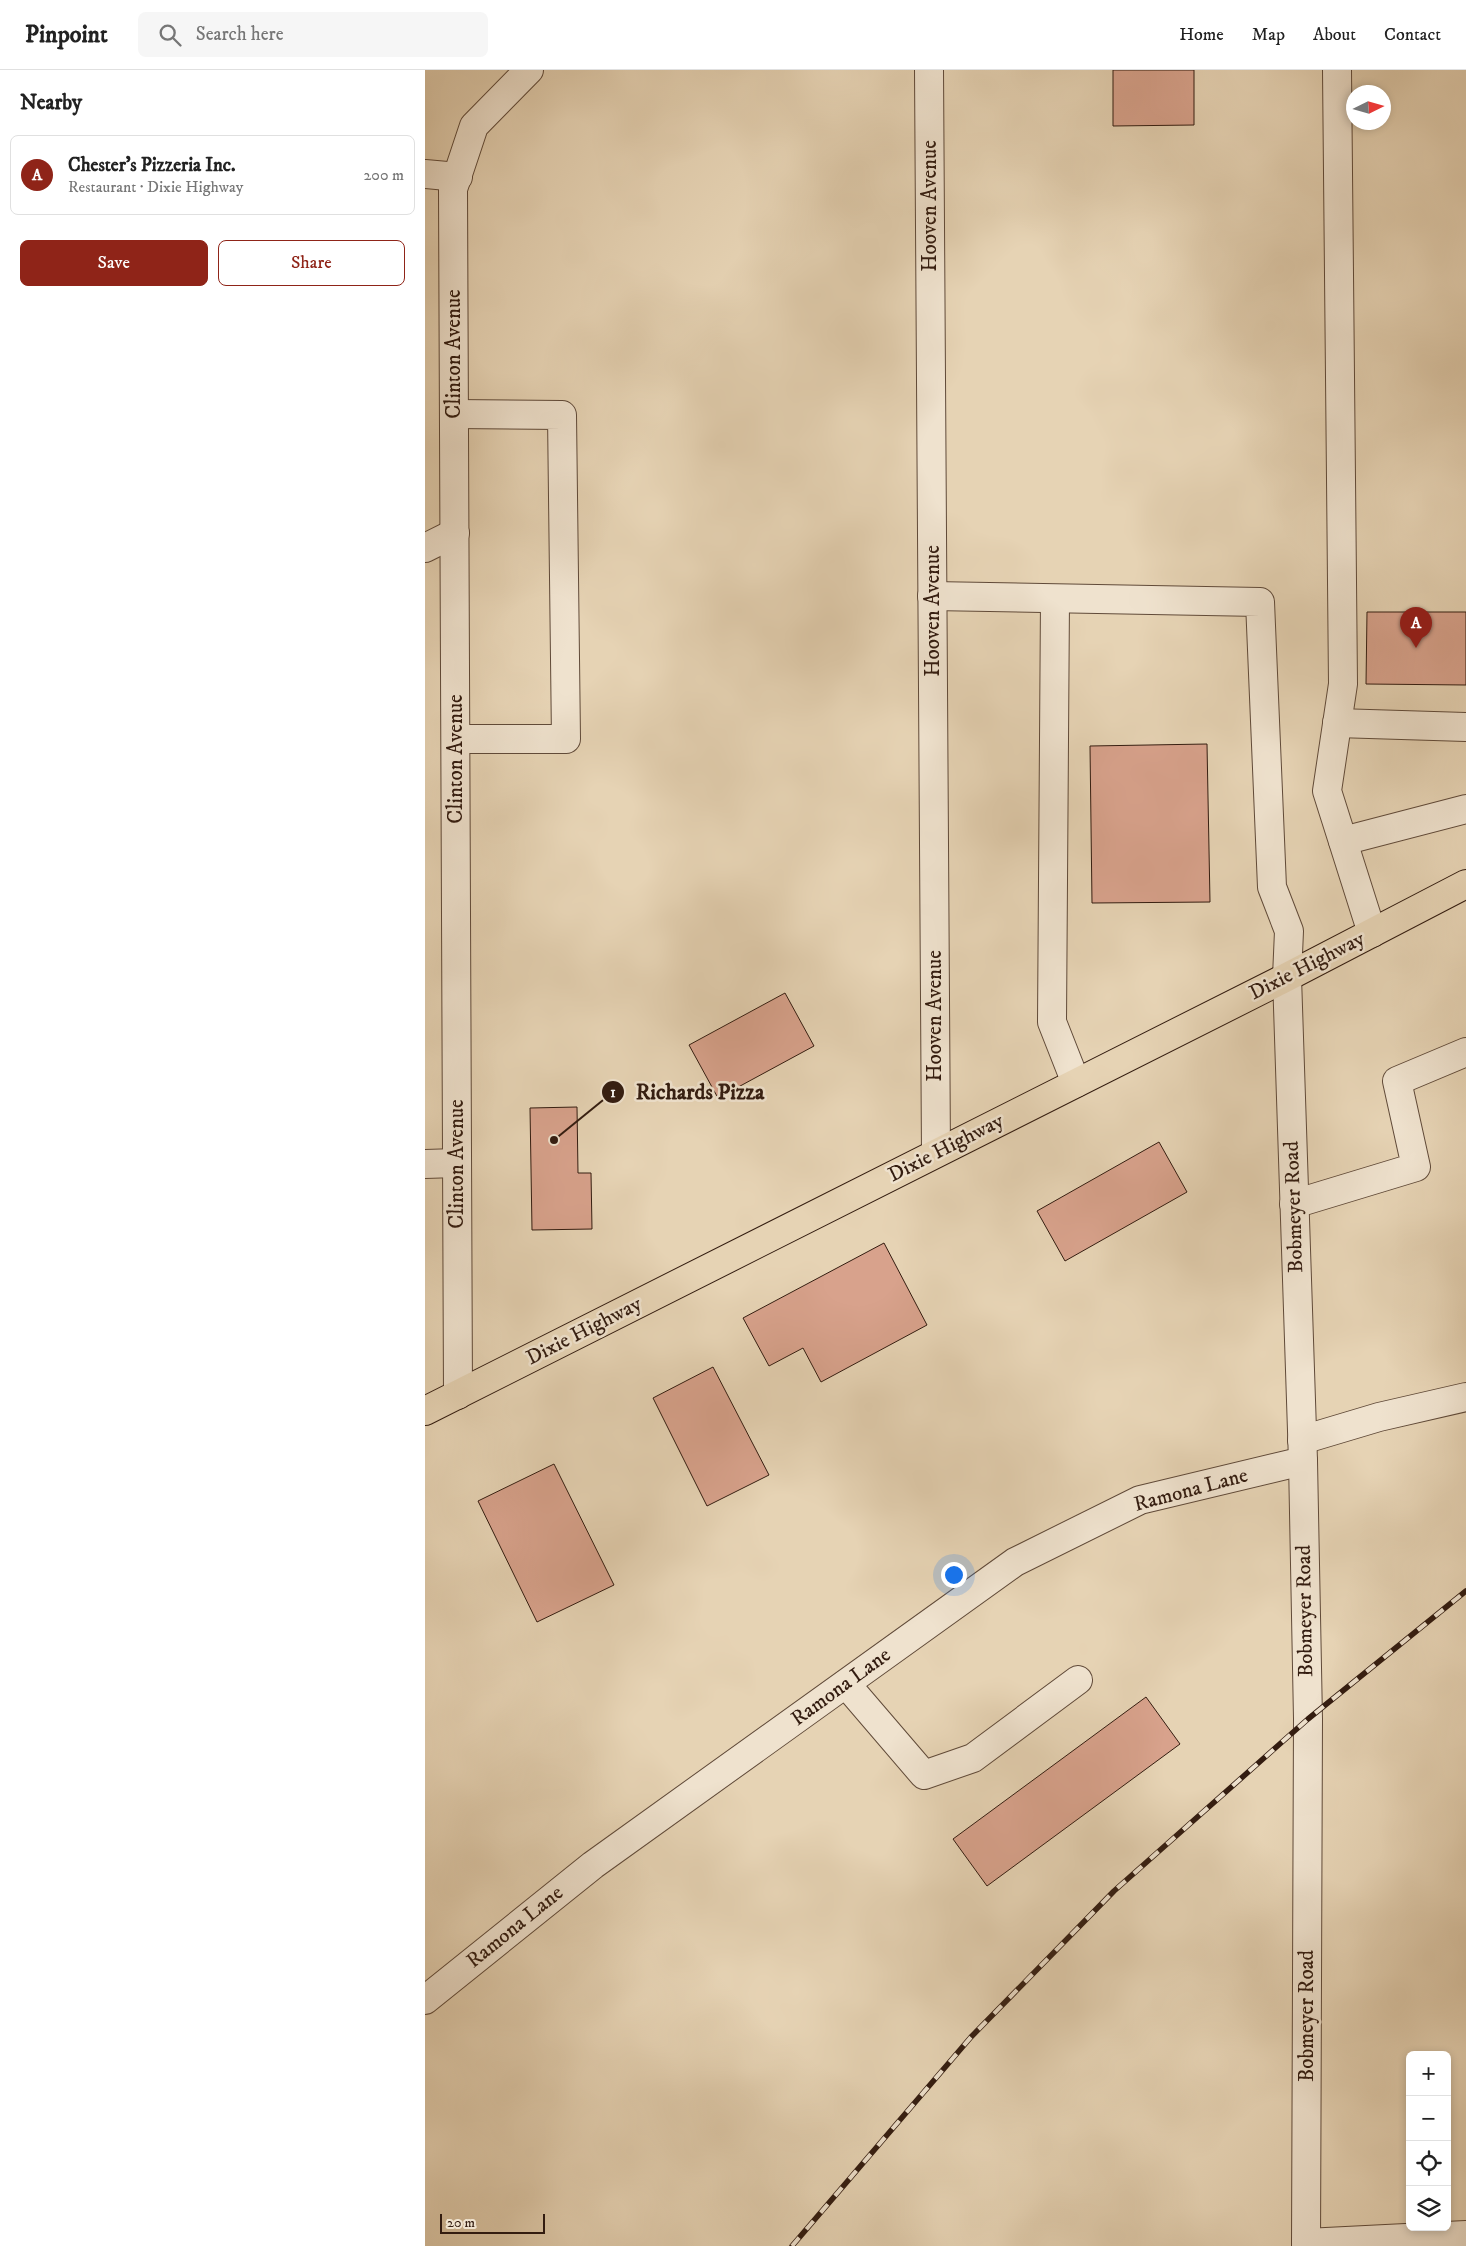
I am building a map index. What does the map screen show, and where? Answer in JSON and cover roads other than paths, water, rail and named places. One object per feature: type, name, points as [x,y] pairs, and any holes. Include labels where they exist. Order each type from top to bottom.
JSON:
[{"type":"main road","name":"Dixie Highway","points":[[425,1412],[1287,977],[1466,884]]},
{"type":"street","name":"Clinton Avenue","points":[[458,1394],[453,189],[474,126],[529,70]]},
{"type":"street","name":"Hooven Avenue","points":[[929,70],[936,1153]]},
{"type":"street","points":[[1337,70],[1343,674],[1327,791],[1372,933]]},
{"type":"street","points":[[425,174],[458,176]]},
{"type":"street","points":[[454,414],[562,415],[566,739],[456,739]]},
{"type":"street","points":[[425,548],[455,533]]},
{"type":"street","points":[[932,596],[1055,599],[1052,1022],[1075,1083]]},
{"type":"street","name":"Bobmeyer Road","points":[[1055,599],[1260,602],[1272,887],[1289,931],[1287,977],[1302,1451],[1307,1719],[1306,2245]]},
{"type":"street","points":[[1337,724],[1466,727]]},
{"type":"street","points":[[1343,841],[1466,809]]},
{"type":"street","points":[[1294,1204],[1416,1167],[1397,1080],[1466,1052]]},
{"type":"street","points":[[425,1164],[456,1163]]},
{"type":"street","name":"Ramona Lane","points":[[425,2000],[593,1865],[1015,1562],[1140,1500],[1302,1451],[1379,1417],[1466,1397]]},
{"type":"street","points":[[846,1684],[924,1775],[973,1758],[1078,1680]]},
{"type":"street","points":[[1306,2245],[1466,2235]]},
{"type":"railway","points":[[792,2246],[971,2037],[1114,1891],[1308,1719],[1466,1591]]},
{"type":"place","name":"Chester's Pizzeria Inc.","points":[[1416,648]]},
{"type":"place","name":"Richards Pizza","points":[[554,1140]]}]
